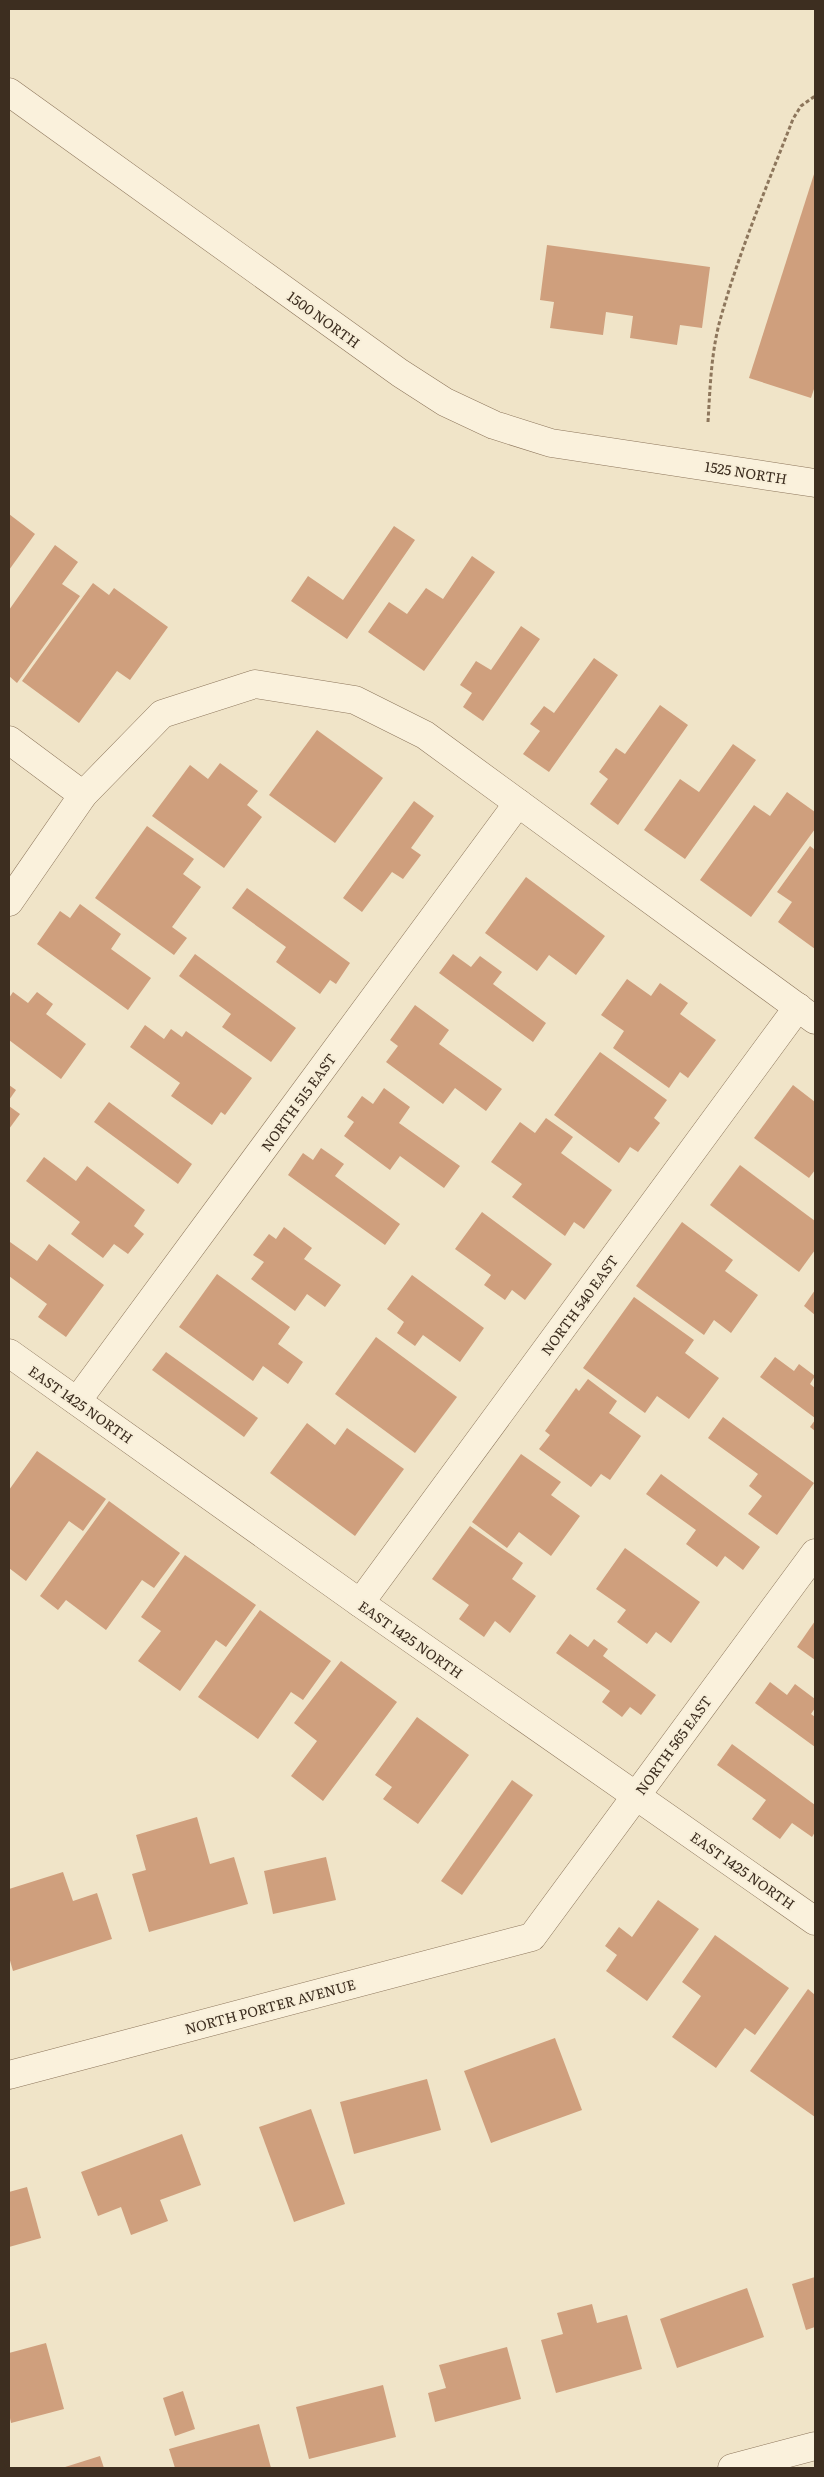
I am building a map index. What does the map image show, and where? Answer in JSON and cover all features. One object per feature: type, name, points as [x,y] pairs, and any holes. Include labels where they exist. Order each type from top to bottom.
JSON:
[{"type":"street","name":"1500 NORTH","points":[[9,92],[400,373],[445,402],[494,425],[551,443],[677,462]]},
{"type":"street","name":"1525 NORTH","points":[[677,462],[815,483]]},
{"type":"street","points":[[9,902],[84,795],[162,714],[255,684],[355,700],[425,735],[806,1014]]},
{"type":"street","points":[[9,740],[84,795]]},
{"type":"street","name":"NORTH 515 EAST","points":[[77,1401],[518,803]]},
{"type":"street","name":"NORTH 540 EAST","points":[[360,1603],[806,1014]]},
{"type":"street","name":"EAST 1425 NORTH","points":[[9,1353],[360,1603],[815,1921]]},
{"type":"street","name":"NORTH 565 EAST","points":[[532,1937],[815,1553]]},
{"type":"street","name":"NORTH PORTER AVENUE","points":[[9,2075],[532,1937]]},
{"type":"street","points":[[732,2468],[815,2446]]},
{"type":"path","points":[[708,422],[710,371],[719,324],[756,214],[793,118],[800,106],[815,96]]},
{"type":"building","points":[[815,171],[815,386],[811,398],[749,378]]},
{"type":"building","points":[[547,245],[710,267],[702,328],[680,325],[677,345],[630,338],[633,316],[606,312],[603,335],[550,328],[554,302],[540,300]]},
{"type":"building","points":[[9,514],[35,534],[9,570]]},
{"type":"building","points":[[394,526],[415,540],[347,639],[291,601],[308,576],[343,600]]},
{"type":"building","points":[[55,545],[78,562],[62,584],[80,596],[17,683],[9,676],[9,610]]},
{"type":"building","points":[[472,556],[495,572],[424,671],[368,632],[389,602],[407,614],[426,588],[443,599]]},
{"type":"building","points":[[93,583],[109,595],[114,588],[168,627],[130,680],[117,671],[79,723],[22,681]]},
{"type":"building","points":[[521,626],[540,639],[483,721],[463,707],[472,693],[460,685],[476,661],[491,670]]},
{"type":"building","points":[[594,658],[618,675],[549,772],[523,754],[540,731],[530,724],[544,706],[554,713]]},
{"type":"building","points":[[660,705],[688,725],[618,825],[590,804],[608,779],[599,772],[616,748],[625,754]]},
{"type":"building","points":[[317,730],[383,778],[335,843],[269,795]]},
{"type":"building","points":[[733,744],[756,760],[685,859],[644,830],[680,779],[699,792]]},
{"type":"building","points":[[220,763],[258,791],[247,805],[262,817],[224,868],[152,816],[190,765],[208,779]]},
{"type":"building","points":[[787,792],[815,812],[815,829],[751,917],[700,880],[754,805],[770,816]]},
{"type":"building","points":[[414,801],[434,816],[411,848],[421,855],[403,879],[392,872],[362,912],[343,898]]},
{"type":"building","points":[[147,826],[194,859],[183,874],[201,887],[172,927],[187,938],[174,955],[95,898]]},
{"type":"building","points":[[810,846],[815,850],[815,949],[778,922],[792,902],[777,892]]},
{"type":"building","points":[[526,877],[605,936],[576,975],[549,955],[537,971],[485,933]]},
{"type":"building","points":[[247,888],[350,963],[336,984],[330,980],[320,994],[276,962],[286,947],[232,908]]},
{"type":"building","points":[[80,904],[121,934],[111,949],[151,978],[128,1010],[37,944],[60,911],[70,918]]},
{"type":"building","points":[[195,954],[296,1028],[271,1062],[222,1027],[231,1014],[179,976]]},
{"type":"building","points":[[453,954],[471,967],[480,956],[502,972],[493,984],[546,1023],[533,1042],[439,973]]},
{"type":"building","points":[[627,979],[651,996],[660,983],[688,1003],[680,1014],[716,1040],[688,1078],[680,1072],[669,1088],[613,1048],[624,1031],[601,1015]]},
{"type":"building","points":[[13,992],[28,1003],[37,992],[53,1004],[46,1014],[86,1044],[61,1079],[9,1040],[9,998]]},
{"type":"building","points":[[415,1005],[449,1030],[439,1044],[502,1089],[486,1111],[455,1088],[443,1104],[386,1062],[398,1046],[390,1040]]},
{"type":"building","points":[[145,1025],[164,1039],[171,1029],[182,1037],[186,1031],[252,1078],[225,1115],[221,1112],[212,1125],[171,1096],[180,1083],[130,1047]]},
{"type":"building","points":[[600,1052],[667,1100],[654,1118],[660,1123],[638,1152],[630,1147],[619,1163],[554,1115]]},
{"type":"building","points":[[9,1085],[16,1090],[9,1100]]},
{"type":"building","points":[[793,1085],[815,1102],[815,1170],[809,1178],[754,1138]]},
{"type":"building","points":[[384,1088],[410,1107],[399,1123],[460,1166],[444,1188],[400,1156],[390,1170],[344,1136],[354,1122],[347,1117],[362,1096],[373,1104]]},
{"type":"building","points":[[109,1102],[192,1164],[178,1184],[94,1122]]},
{"type":"building","points":[[9,1106],[20,1114],[9,1129]]},
{"type":"building","points":[[546,1118],[573,1137],[561,1153],[612,1190],[584,1229],[574,1222],[565,1236],[512,1197],[522,1184],[491,1162],[520,1122],[535,1133]]},
{"type":"building","points":[[321,1148],[344,1164],[335,1176],[400,1224],[385,1245],[288,1175],[303,1153],[313,1160]]},
{"type":"building","points":[[44,1157],[76,1181],[87,1166],[145,1210],[134,1226],[144,1234],[128,1254],[114,1244],[103,1258],[71,1234],[80,1222],[26,1181]]},
{"type":"building","points":[[740,1165],[815,1221],[815,1250],[799,1272],[710,1205]]},
{"type":"building","points":[[482,1212],[552,1264],[525,1300],[512,1290],[505,1300],[484,1285],[491,1275],[455,1249]]},
{"type":"building","points":[[682,1222],[733,1260],[725,1271],[758,1295],[731,1333],[714,1320],[704,1335],[636,1286]]},
{"type":"building","points":[[284,1227],[312,1248],[304,1259],[341,1285],[325,1307],[307,1294],[295,1311],[251,1279],[264,1262],[253,1255],[269,1234],[276,1239]]},
{"type":"building","points":[[10,1242],[37,1261],[49,1244],[104,1285],[66,1337],[38,1317],[47,1304],[9,1276]]},
{"type":"building","points":[[217,1274],[290,1327],[278,1344],[303,1362],[288,1384],[263,1366],[253,1381],[179,1327]]},
{"type":"building","points":[[412,1275],[484,1328],[460,1362],[423,1335],[415,1346],[397,1333],[404,1322],[387,1309]]},
{"type":"building","points":[[815,1290],[815,1315],[804,1306]]},
{"type":"building","points":[[634,1297],[694,1340],[685,1353],[719,1378],[689,1419],[657,1396],[645,1413],[583,1368]]},
{"type":"building","points":[[376,1337],[457,1397],[415,1453],[335,1394]]},
{"type":"building","points":[[166,1352],[258,1418],[244,1437],[152,1370]]},
{"type":"building","points":[[775,1357],[794,1371],[799,1364],[815,1376],[810,1384],[815,1388],[815,1418],[760,1377]]},
{"type":"building","points":[[588,1379],[617,1401],[609,1413],[641,1436],[610,1480],[601,1474],[591,1487],[539,1449],[550,1435],[545,1431],[576,1388],[579,1391]]},
{"type":"building","points":[[723,1417],[814,1483],[777,1535],[748,1514],[762,1496],[749,1486],[758,1474],[708,1438]]},
{"type":"building","points":[[815,1420],[815,1431],[810,1427]]},
{"type":"building","points":[[307,1423],[335,1445],[347,1428],[404,1469],[355,1536],[270,1473]]},
{"type":"building","points":[[37,1451],[106,1499],[83,1531],[69,1521],[26,1581],[9,1568],[9,1490]]},
{"type":"building","points":[[521,1454],[561,1482],[551,1495],[580,1516],[551,1556],[519,1532],[507,1548],[472,1522]]},
{"type":"building","points":[[661,1474],[760,1547],[743,1570],[725,1556],[717,1567],[686,1544],[696,1530],[646,1494]]},
{"type":"building","points":[[109,1501],[180,1553],[154,1588],[142,1580],[106,1630],[66,1600],[58,1610],[40,1596]]},
{"type":"building","points":[[470,1526],[523,1563],[512,1579],[536,1596],[510,1633],[495,1621],[484,1637],[459,1619],[469,1605],[432,1579]]},
{"type":"building","points":[[625,1548],[700,1602],[671,1643],[656,1632],[647,1644],[617,1622],[626,1610],[596,1589]]},
{"type":"building","points":[[185,1555],[256,1605],[226,1647],[216,1640],[180,1691],[138,1661],[161,1631],[141,1617]]},
{"type":"building","points":[[260,1610],[331,1661],[303,1700],[291,1692],[258,1739],[198,1697]]},
{"type":"building","points":[[815,1621],[815,1660],[797,1647]]},
{"type":"building","points":[[570,1634],[588,1647],[594,1639],[608,1649],[603,1656],[656,1695],[641,1715],[630,1707],[622,1717],[602,1702],[610,1691],[556,1653]]},
{"type":"building","points":[[341,1661],[397,1702],[323,1801],[291,1776],[317,1741],[294,1723]]},
{"type":"building","points":[[770,1682],[787,1695],[795,1684],[815,1699],[815,1708],[811,1714],[815,1717],[815,1747],[755,1703]]},
{"type":"building","points":[[417,1717],[469,1755],[418,1824],[383,1799],[392,1787],[375,1775]]},
{"type":"building","points":[[732,1744],[815,1805],[815,1832],[812,1837],[792,1823],[780,1839],[752,1819],[766,1800],[717,1765]]},
{"type":"building","points":[[512,1780],[533,1795],[462,1895],[441,1881]]},
{"type":"building","points":[[197,1817],[210,1864],[234,1857],[248,1904],[149,1932],[132,1874],[146,1870],[136,1835]]},
{"type":"building","points":[[326,1857],[336,1900],[273,1914],[264,1871]]},
{"type":"building","points":[[63,1872],[73,1901],[97,1893],[112,1939],[13,1971],[9,1957],[9,1889]]},
{"type":"building","points":[[658,1900],[699,1929],[647,2001],[606,1971],[617,1955],[605,1946],[619,1927],[632,1937]]},
{"type":"building","points":[[715,1935],[789,1988],[755,2035],[745,2028],[716,2068],[672,2037],[701,1996],[682,1982]]},
{"type":"building","points":[[808,1989],[815,1995],[815,2117],[750,2071]]},
{"type":"building","points":[[555,2038],[582,2110],[491,2143],[464,2071]]},
{"type":"building","points":[[427,2079],[441,2130],[354,2154],[340,2102]]},
{"type":"building","points":[[311,2109],[345,2204],[294,2222],[259,2127]]},
{"type":"building","points":[[182,2134],[201,2185],[160,2200],[168,2221],[131,2235],[121,2207],[98,2216],[81,2172]]},
{"type":"building","points":[[27,2187],[41,2238],[9,2247],[9,2192]]},
{"type":"building","points":[[815,2277],[815,2327],[806,2330],[792,2284]]},
{"type":"building","points":[[747,2288],[764,2337],[677,2368],[660,2319]]},
{"type":"building","points":[[592,2304],[597,2323],[627,2315],[642,2369],[556,2393],[541,2340],[563,2334],[557,2313]]},
{"type":"building","points":[[46,2343],[64,2409],[11,2423],[9,2413],[9,2353]]},
{"type":"building","points":[[507,2347],[521,2399],[435,2422],[428,2393],[446,2388],[439,2365]]},
{"type":"building","points":[[383,2385],[396,2437],[309,2459],[296,2407]]},
{"type":"building","points":[[183,2391],[195,2429],[175,2436],[163,2398]]},
{"type":"building","points":[[259,2424],[271,2468],[175,2468],[169,2449]]},
{"type":"building","points":[[100,2456],[104,2468],[62,2468]]}]
